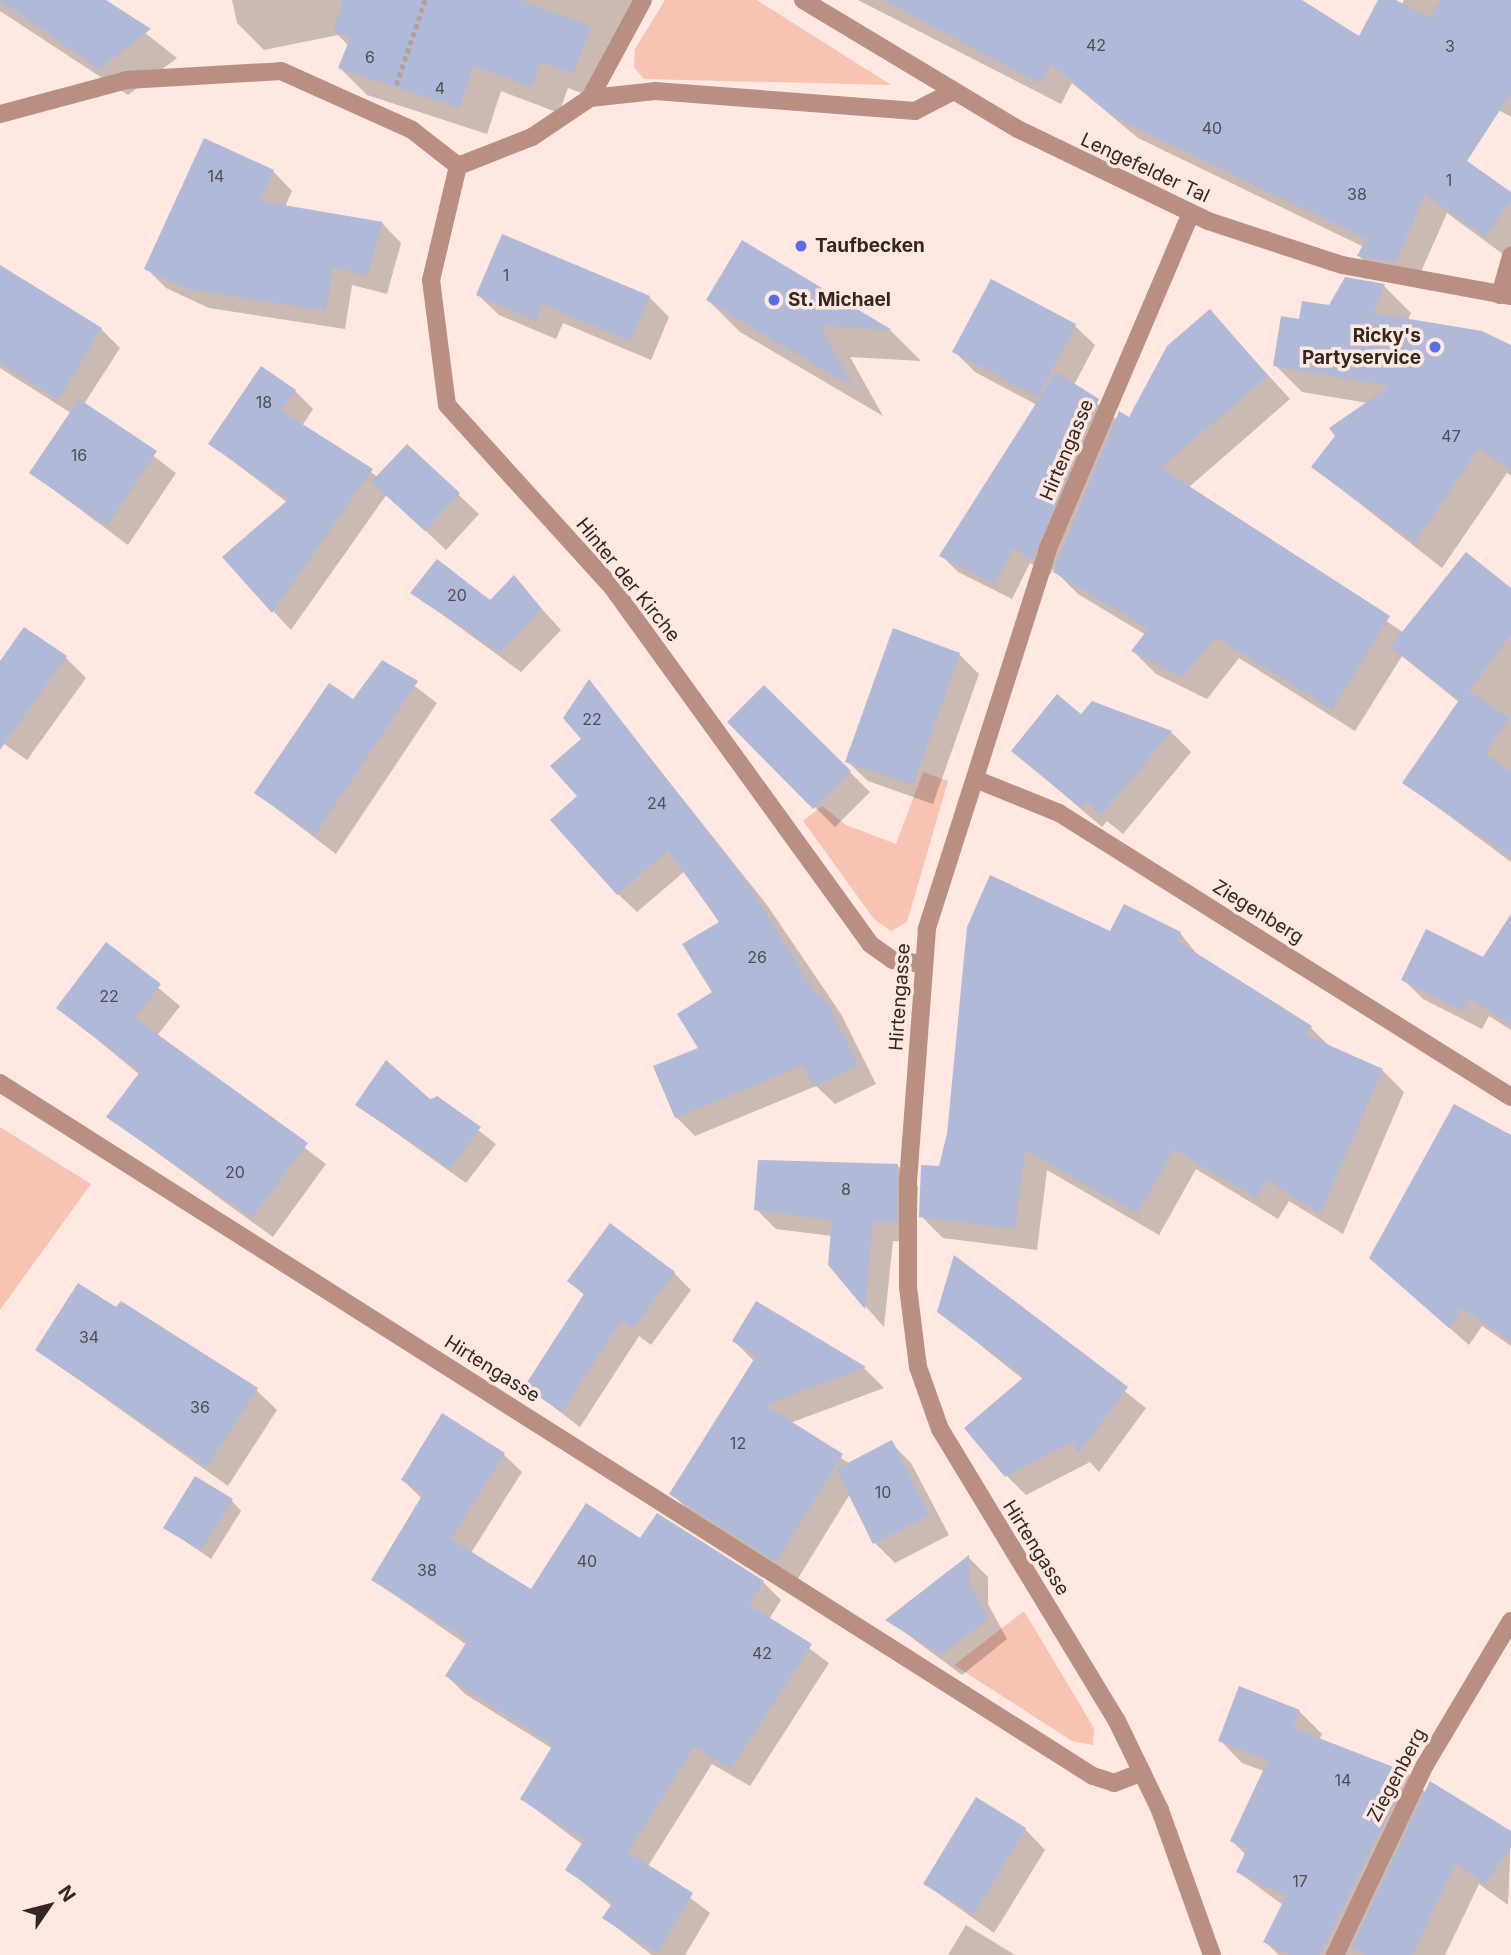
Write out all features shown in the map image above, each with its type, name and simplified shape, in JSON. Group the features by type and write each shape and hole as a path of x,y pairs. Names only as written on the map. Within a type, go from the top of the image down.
{"street":[{"path":"590,98 643,0"},
{"name":"Lengefelder Tal","path":"803,0 952,92 1191,213 1342,265 1506,296 1511,256"},
{"path":"0,114 127,80 281,71 385,117 457,166 531,136 590,98 655,91 915,111 952,92"},
{"name":"Hinter der Kirche","path":"457,166 431,280 447,405 612,587 870,944 893,960 922,964"},
{"name":"Hirtengasse","path":"1191,213 1048,548 929,922 922,964 908,1252 909,1310 926,1396 1142,1772 1212,1955"},
{"name":"Ziegenberg","path":"975,779 1059,813 1511,1097"},
{"name":"Hirtengasse","path":"0,1083 1093,1776 1111,1784 1142,1772"},
{"name":"Ziegenberg","path":"1335,1955 1425,1765 1511,1621"}],"path":[{"path":"385,117 425,0"}],"shaded area":[{"path":"665,0 757,0 891,85 644,79 634,67 635,49"},
{"path":"923,772 948,781 907,922 891,931 874,919 803,821 822,806 846,825 896,844"},
{"path":"0,1127 91,1184 0,1310"},
{"path":"1024,1611 1094,1728 1093,1745 1072,1741 954,1665"}],"building":[{"path":"0,0 106,0 151,29 99,69"},
{"path":"343,0 521,0 591,27 573,74 541,62 531,87 473,65 460,108 338,68 350,38 333,32"},
{"path":"884,0 1302,0 1359,36 1378,0 1396,0 1429,18 1441,0 1511,0 1511,93 1467,161 1511,192 1511,201 1485,237 1425,194 1395,263 1357,256 1366,239 1114,117 1051,64 1040,84"},
{"path":"204,138 274,170 260,201 383,222 367,276 333,267 326,311 188,289 144,269"},
{"path":"502,234 650,296 630,341 542,304 536,321 476,295"},
{"name":"St. Michael","path":"742,240 892,330 820,326 854,388 706,300"},
{"path":"0,265 102,328 58,400 0,363"},
{"path":"1345,277 1385,284 1373,313 1482,331 1511,345 1511,471 1479,448 1415,543 1311,467 1335,436 1329,428 1390,386 1273,366 1281,316 1299,319 1302,301 1329,305"},
{"path":"991,279 1076,324 1038,397 952,352"},
{"path":"1210,309 1268,376 1161,468 1390,616 1332,710 1216,637 1183,677 1131,651 1148,629 1053,572 1119,411 1129,417 1167,346"},
{"path":"261,366 296,390 282,411 373,469 272,613 222,557 289,499 208,444"},
{"path":"1056,372 1099,399 1033,560 1013,548 995,584 939,556"},
{"path":"79,399 157,451 107,526 29,473"},
{"path":"407,444 460,493 425,531 371,482"},
{"path":"1466,552 1511,588 1511,635 1469,691 1509,718 1485,754 1511,772 1511,857 1402,783 1459,700 1390,647"},
{"path":"437,559 490,600 514,575 542,609 500,653 410,593"},
{"path":"24,627 67,656 0,750 0,661"},
{"path":"893,628 960,653 913,785 845,762"},
{"path":"382,660 418,681 315,835 254,793 329,683 353,699"},
{"path":"589,679 748,884 817,996 822,993 858,1065 814,1087 803,1065 675,1118 653,1066 698,1048 677,1014 712,992 682,944 719,922 668,850 617,895 550,820 577,796 550,766 581,739 563,718"},
{"path":"764,685 851,771 813,809 727,722"},
{"path":"1057,694 1081,714 1092,701 1172,731 1102,815 1086,802 1081,808 1011,751"},
{"path":"990,875 1110,931 1124,904 1181,932 1177,941 1312,1026 1306,1035 1383,1069 1320,1214 1267,1180 1256,1198 1174,1149 1137,1214 1025,1150 1015,1229 919,1217 921,1165 939,1166 947,1134 967,927"},
{"path":"1511,914 1511,1025 1469,998 1463,1011 1401,980 1426,929 1483,957"},
{"path":"106,942 161,984 135,1018 308,1143 252,1218 106,1117 140,1072 56,1008"},
{"path":"386,1060 431,1100 437,1096 481,1127 450,1169 355,1105"},
{"path":"1454,1104 1511,1135 1511,1342 1462,1308 1449,1328 1369,1258"},
{"path":"758,1160 898,1164 897,1223 873,1222 865,1309 828,1265 832,1220 754,1210"},
{"path":"610,1223 675,1272 633,1329 621,1320 562,1412 524,1387 584,1294 567,1281"},
{"path":"954,1255 1128,1387 1079,1453 1072,1442 1005,1477 964,1428 1024,1377 937,1312"},
{"path":"78,1283 116,1307 121,1301 258,1388 207,1467 35,1350"},
{"path":"756,1301 866,1367 765,1405 843,1454 776,1562 669,1494 756,1356 732,1341"},
{"path":"442,1413 505,1453 451,1539 531,1589 586,1503 640,1538 657,1513 764,1581 749,1605 812,1644 731,1769 694,1747 628,1852 693,1893 657,1953 602,1918 613,1902 565,1870 584,1840 520,1799 553,1745 445,1676 468,1640 371,1580 423,1494 401,1480"},
{"path":"892,1440 930,1515 873,1544 836,1469"},
{"path":"195,1476 233,1499 201,1551 163,1528"},
{"path":"969,1555 969,1582 988,1619 941,1655 885,1620"},
{"path":"1239,1686 1300,1710 1293,1728 1409,1773 1320,1955 1289,1955 1263,1942 1286,1896 1236,1872 1247,1849 1230,1841 1268,1760 1218,1741"},
{"path":"1430,1781 1511,1831 1511,1847 1485,1884 1456,1863 1412,1955 1366,1955 1351,1948"},
{"path":"976,1797 1026,1828 974,1914 923,1884"}],"place":[{"name":"Taufbecken","path":"801,246"},
{"name":"St. Michael","path":"774,300"},
{"name":"Ricky's Partyservice","path":"1435,347"}]}
